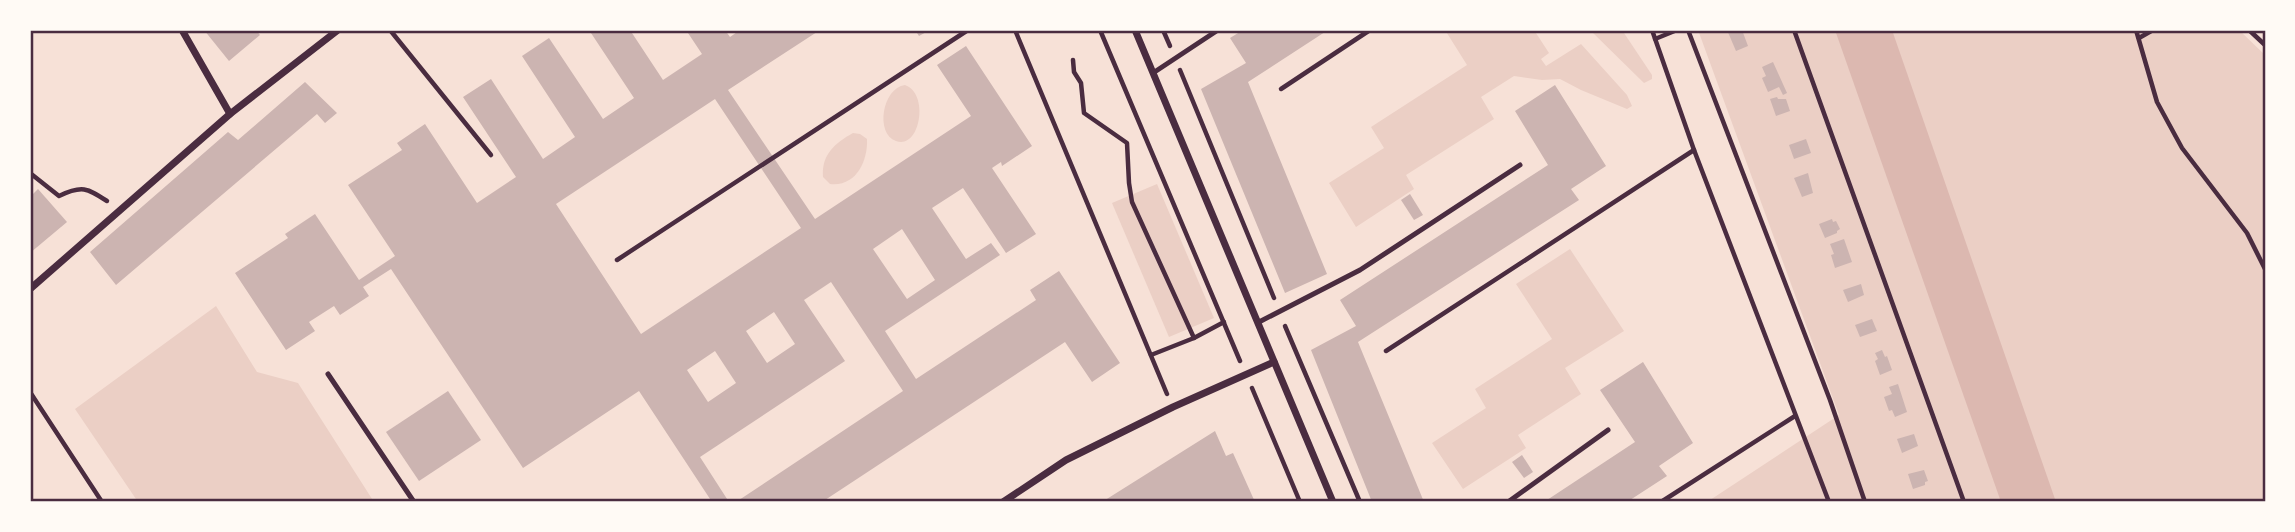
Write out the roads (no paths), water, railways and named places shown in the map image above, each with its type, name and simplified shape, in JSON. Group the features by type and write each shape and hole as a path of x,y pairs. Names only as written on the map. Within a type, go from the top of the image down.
{"street":[{"path":"182,30 230,114"},
{"path":"30,289 230,114 338,30"},
{"path":"1135,30 1333,502"},
{"path":"1003,502 1066,460 1173,407 1274,362"}],"lane":[{"path":"1153,72 1218,30"},
{"path":"1259,322 1360,270 1520,164"},
{"path":"328,374 414,502"},
{"path":"1508,502 1608,430"}]}
